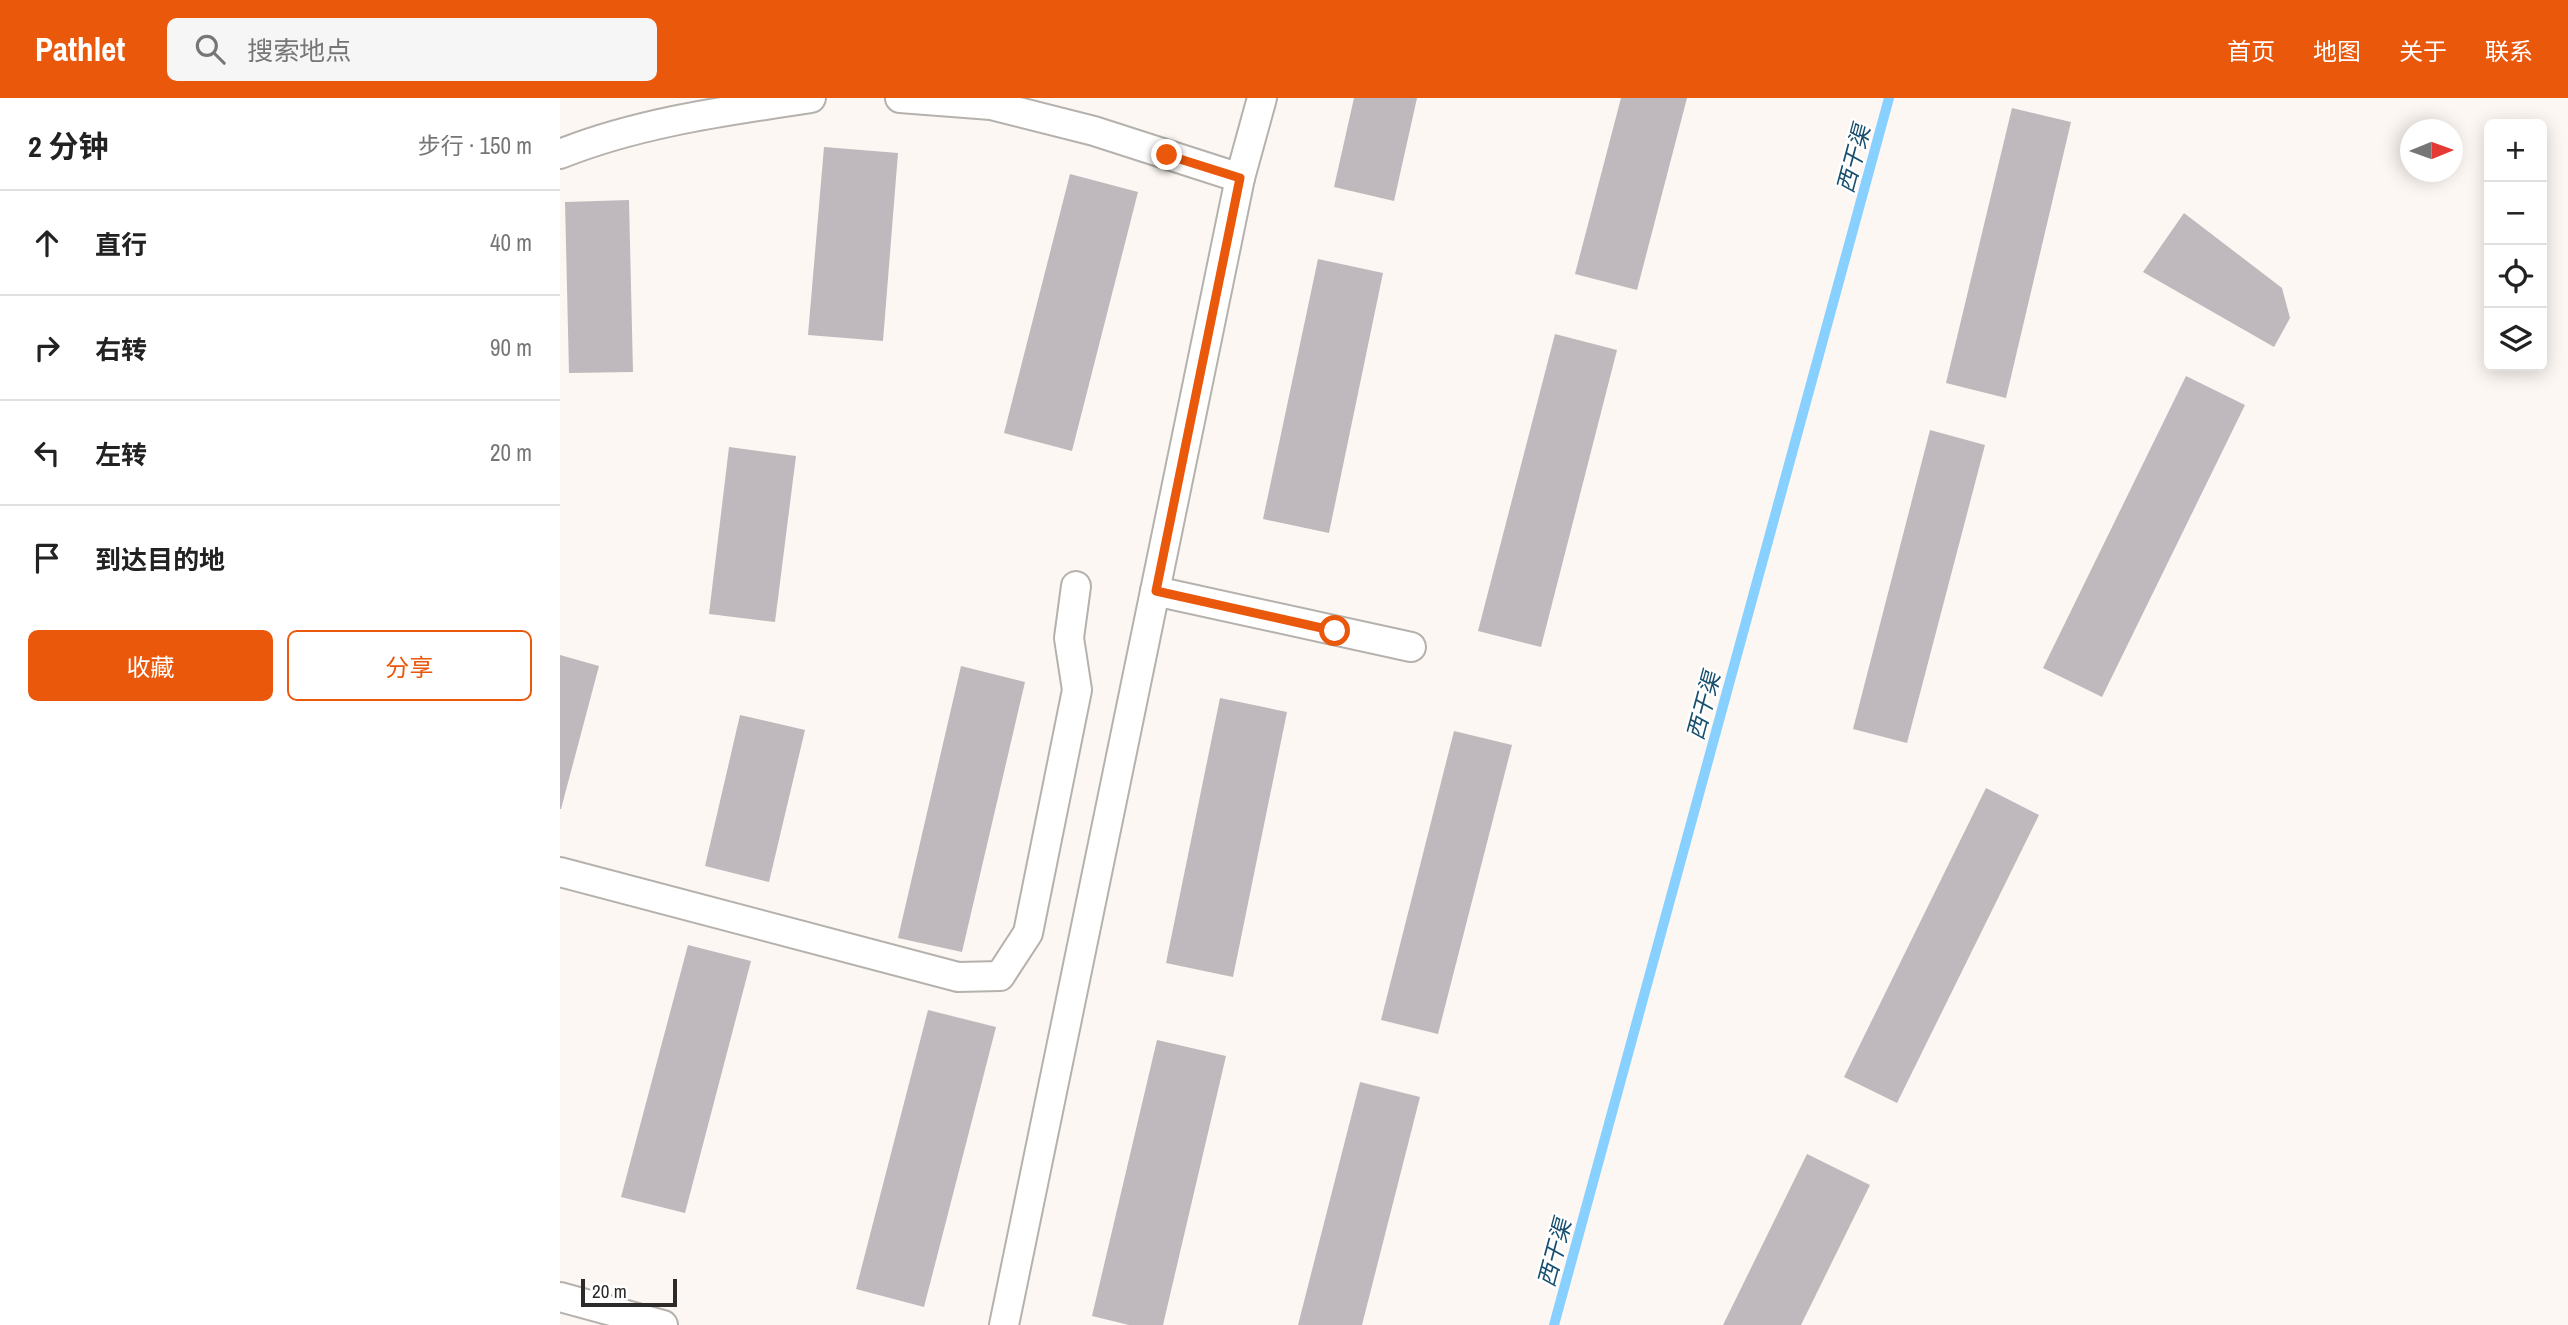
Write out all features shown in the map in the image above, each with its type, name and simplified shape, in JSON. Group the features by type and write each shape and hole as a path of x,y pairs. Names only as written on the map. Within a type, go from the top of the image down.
{"street":[{"path":"560,154 602,137 710,113 811,98"},
{"path":"900,98 991,105 1094,131 1240,178"},
{"path":"1004,1325 1240,178 1262,98"},
{"path":"560,872 958,977 1000,976 1028,933 1077,690 1069,638 1076,586"},
{"path":"1156,591 1411,647"},
{"path":"560,1297 663,1325"}],"building":[{"path":"1354,98 1417,98 1394,201 1334,187"},
{"path":"1621,98 1687,98 1637,290 1575,274"},
{"path":"2012,108 2071,122 2006,398 1946,383"},
{"path":"824,147 898,153 883,341 808,335"},
{"path":"1070,174 1138,192 1072,451 1004,433"},
{"path":"629,200 633,372 569,373 565,202"},
{"path":"2184,213 2282,288 2290,318 2274,347 2143,272"},
{"path":"1318,259 1383,273 1329,533 1263,519"},
{"path":"1555,334 1617,350 1541,647 1478,631"},
{"path":"2186,376 2245,405 2102,697 2043,668"},
{"path":"1930,430 1985,445 1907,743 1853,729"},
{"path":"729,447 796,456 775,622 709,614"},
{"path":"560,655 599,666 561,809 560,809"},
{"path":"961,666 1025,682 962,952 898,938"},
{"path":"1220,698 1287,712 1233,977 1166,963"},
{"path":"740,715 805,730 769,882 705,866"},
{"path":"1454,731 1512,745 1438,1034 1381,1020"},
{"path":"1986,788 2039,815 1897,1103 1844,1077"},
{"path":"688,945 751,961 685,1213 621,1197"},
{"path":"928,1010 996,1027 924,1307 856,1289"},
{"path":"1157,1040 1226,1056 1163,1325 1129,1325 1092,1316"},
{"path":"1360,1082 1420,1097 1362,1325 1298,1325"},
{"path":"1807,1154 1870,1185 1801,1325 1723,1325"}],"waterway":[{"name":"西干渠","path":"1554,1325 1889,98"}],"route":[{"path":"1167,155 1240,178 1156,591 1335,631"}]}
